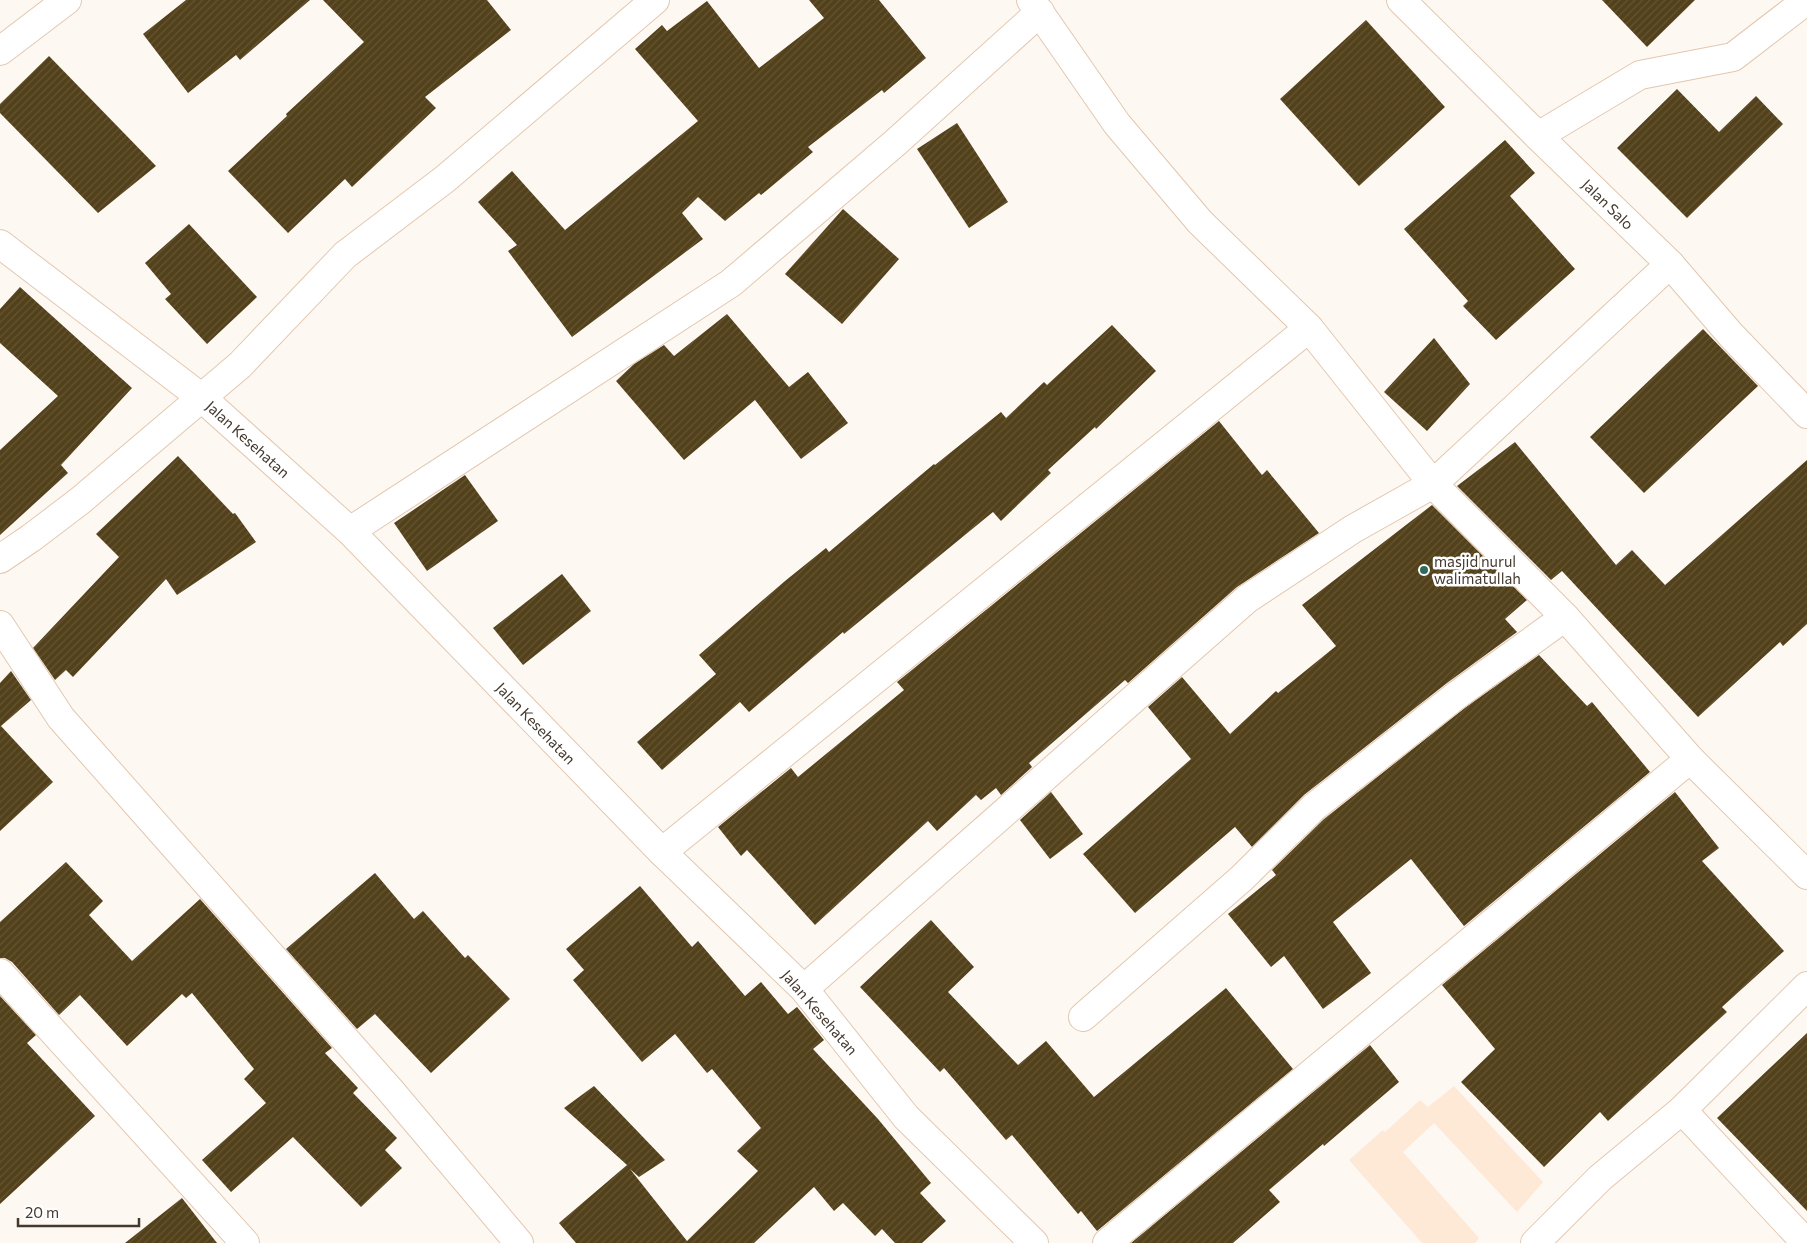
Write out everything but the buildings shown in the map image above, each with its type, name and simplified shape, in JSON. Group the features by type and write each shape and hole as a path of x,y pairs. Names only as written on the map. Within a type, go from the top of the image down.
{"street":[{"path":"0,51 67,0"},
{"path":"0,559 81,500 202,398 240,365 345,255 445,179 655,0"},
{"name":"Jalan Salo","path":"1401,0 1670,264 1732,335 1807,414"},
{"path":"1538,136 1640,75 1734,57 1807,0"},
{"path":"350,531 731,283 896,143 1036,6 1117,124 1193,214 1309,328 1433,484 1565,617 1690,758 1807,876"},
{"name":"Jalan Kesehatan","path":"0,244 202,398 350,531 662,852 804,989 906,1117 1034,1243"},
{"path":"804,989 1247,599 1353,529 1433,484 1670,264"},
{"path":"662,852 1309,328"},
{"path":"1083,1017 1242,878 1314,807 1457,695 1565,617"},
{"path":"0,625 61,718 390,1090 519,1243"},
{"path":"1107,1243 1690,758"},
{"path":"0,973 245,1243"},
{"path":"1535,1243 1600,1178 1682,1110 1807,986"},
{"path":"1682,1110 1806,1243"}],"shaded area":[{"path":"1454,1086 1543,1182 1517,1212 1434,1123 1403,1152 1479,1238 1475,1243 1422,1243 1349,1160 1383,1130 1385,1132 1420,1100 1428,1107"}],"place":[{"name":"masjid nurul walimatullah","path":"1424,570"}]}
